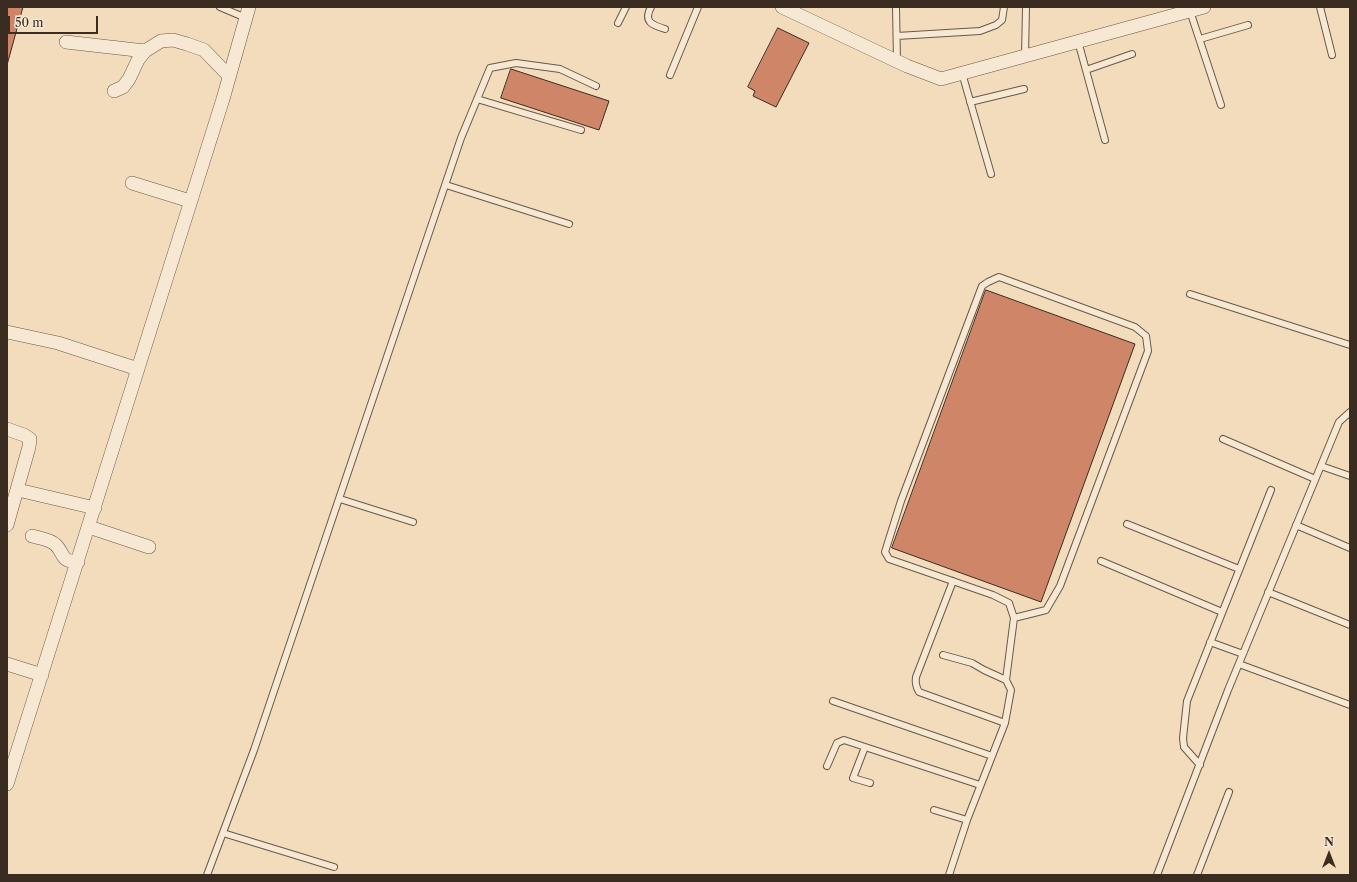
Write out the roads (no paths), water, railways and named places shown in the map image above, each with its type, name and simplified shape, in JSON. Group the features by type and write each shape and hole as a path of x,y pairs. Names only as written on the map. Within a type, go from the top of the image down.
{"street":[{"path":"782,7 897,62 941,79 1204,7"},
{"path":"7,784 95,508 229,76 247,13"},
{"path":"114,91 123,87 129,79 138,60 145,51 162,41 173,40 204,50 229,76"},
{"path":"66,42 145,51"},
{"path":"132,183 190,201"},
{"path":"7,332 58,343 138,369"},
{"path":"7,429 24,435 30,439 30,447 18,490 10,504 7,525"},
{"path":"18,490 95,508"},
{"path":"89,527 149,546"},
{"path":"32,536 50,541 56,545 62,556 70,561 78,562"},
{"path":"7,664 42,675"}],"lane":[{"path":"220,7 247,13"},
{"path":"618,24 626,7"},
{"path":"651,7 648,13 648,20 651,24 665,30"},
{"path":"670,75 698,7"},
{"path":"896,7 897,62"},
{"path":"897,36 980,31 996,25 1002,20 1004,7"},
{"path":"1025,56 1026,7"},
{"path":"1320,7 1332,55"},
{"path":"1190,11 1221,105"},
{"path":"1200,39 1248,25"},
{"path":"1078,41 1105,140"},
{"path":"1086,70 1132,54"},
{"path":"207,875 254,750 461,138 490,68 516,63 560,69 596,86"},
{"path":"962,73 991,174"},
{"path":"970,102 1024,88"},
{"path":"477,99 581,130"},
{"path":"446,184 569,224"},
{"path":"949,875 967,820 1005,723 1011,690 1006,680 1014,618 1010,603 993,595 889,559 885,552 901,501 982,286 999,277 1135,327 1146,336 1148,351 1060,586 1046,610 1014,618"},
{"path":"1190,294 1350,345"},
{"path":"1157,875 1239,664 1320,466 1339,422 1350,412"},
{"path":"1223,439 1315,479"},
{"path":"1320,466 1350,476"},
{"path":"1200,765 1184,747 1187,701 1271,490"},
{"path":"340,499 413,522"},
{"path":"1127,524 1239,569"},
{"path":"1296,525 1350,548"},
{"path":"1101,561 1222,612"},
{"path":"953,581 916,677 916,688 919,692 1005,723"},
{"path":"1268,592 1350,625"},
{"path":"1210,642 1243,654"},
{"path":"944,655 972,664 1006,680"},
{"path":"1239,664 1350,705"},
{"path":"833,701 992,756"},
{"path":"827,766 837,743 844,740 980,785"},
{"path":"865,747 853,778 870,783"},
{"path":"1197,875 1229,792"},
{"path":"934,810 967,820"},
{"path":"223,833 334,867"}]}
